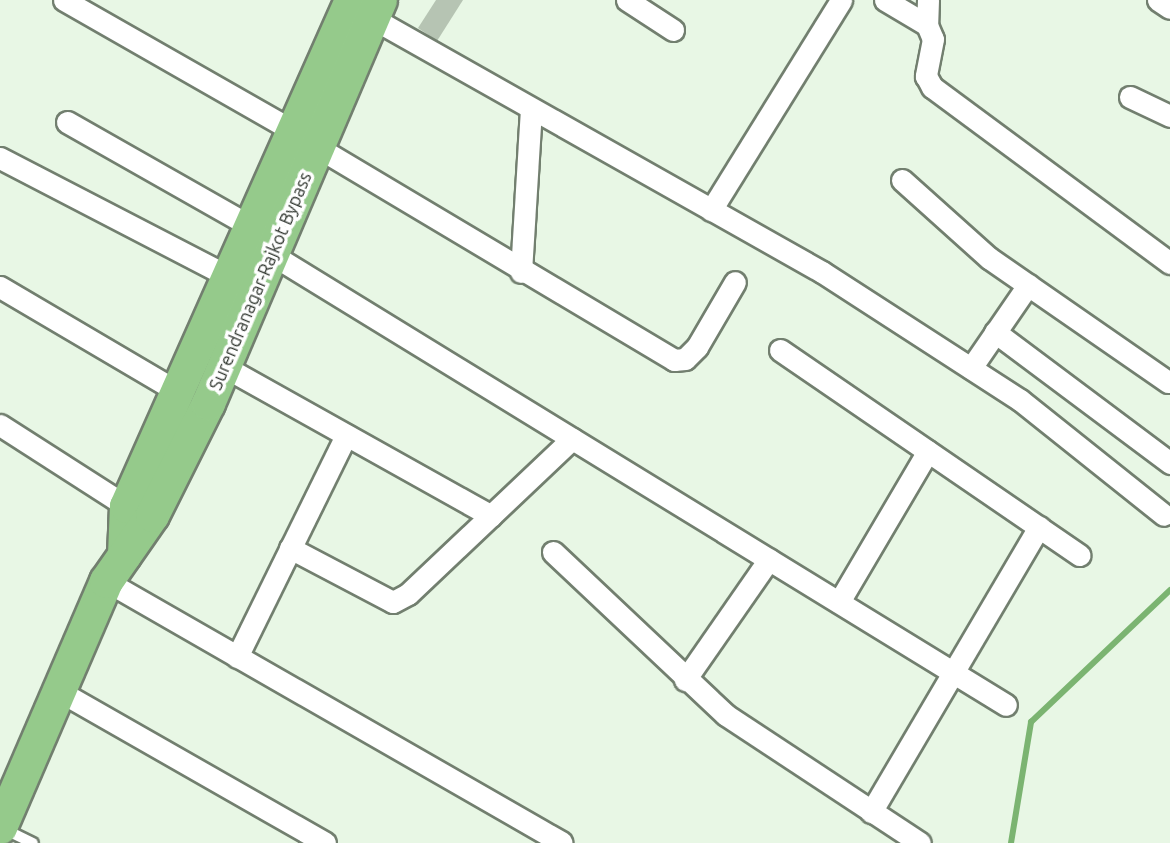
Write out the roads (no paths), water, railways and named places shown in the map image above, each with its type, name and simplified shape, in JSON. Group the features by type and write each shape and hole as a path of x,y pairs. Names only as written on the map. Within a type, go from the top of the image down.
{"main road":[{"name":"Surendranagar-Rajkot Bypass","path":"115,568 126,506 180,393 252,227 306,139 368,6"},
{"name":"Surendranagar-Rajkot Bypass","path":"0,827 115,568 152,515 223,366 271,254 306,139"}],"street":[{"path":"64,0 306,139 521,272 674,360 685,359 697,347 735,282"},
{"path":"627,0 673,30"},
{"path":"712,210 841,0"},
{"path":"885,0 928,25"},
{"path":"928,0 928,25 933,39 926,76 932,87 1170,263"},
{"path":"1158,0 1170,8"},
{"path":"368,6 531,110 822,272 1020,400 1164,515"},
{"path":"1130,97 1170,116"},
{"path":"521,272 531,110"},
{"path":"67,122 252,227"},
{"path":"0,158 230,277"},
{"path":"902,180 1028,285 1168,382"},
{"path":"271,254 1006,705"},
{"path":"971,368 1028,285"},
{"path":"0,287 180,393"},
{"path":"995,332 1170,463"},
{"path":"780,350 1079,555"},
{"path":"223,366 491,516"},
{"path":"0,425 126,506"},
{"path":"237,657 346,435"},
{"path":"290,548 393,602 408,594 572,439"},
{"path":"839,602 928,451"},
{"path":"871,812 1039,527"},
{"path":"553,552 685,680 726,715 919,843"},
{"path":"685,680 769,559"},
{"path":"115,568 237,657 561,842"},
{"path":"59,691 325,843"}],"lane":[{"path":"0,827 33,843"}],"waterway":[{"path":"1011,843 1031,722 1170,590"}]}
